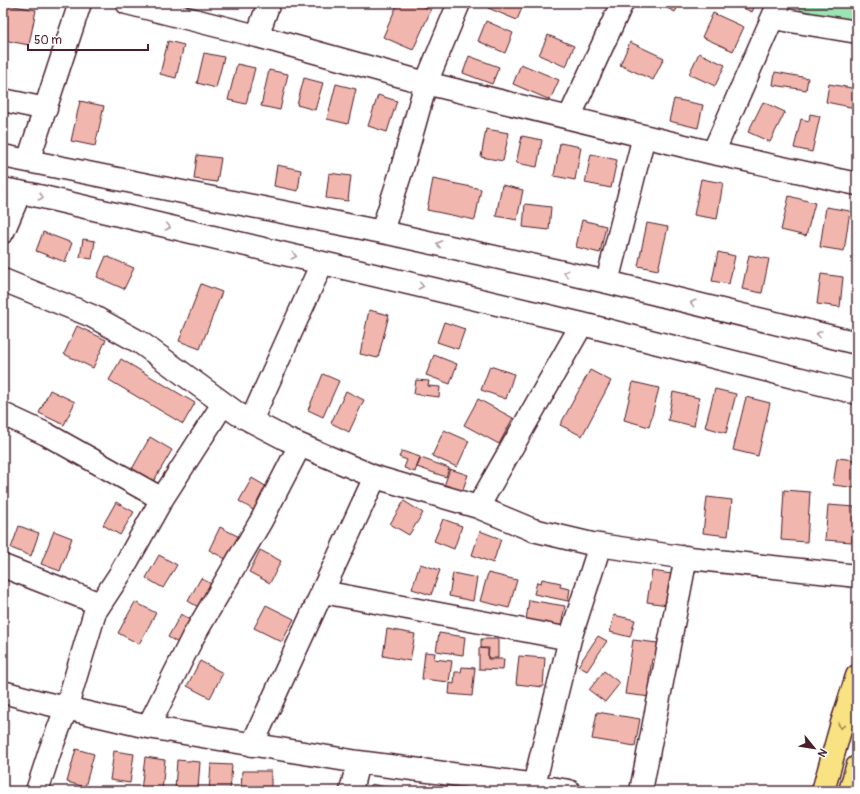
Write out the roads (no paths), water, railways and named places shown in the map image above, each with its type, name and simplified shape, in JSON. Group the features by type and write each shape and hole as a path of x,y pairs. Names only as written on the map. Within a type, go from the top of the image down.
{"main road":[{"path":"823,791 857,676"},
{"path":"850,791 857,767"}],"street":[{"path":"28,161 80,3"},
{"path":"127,3 258,36 426,83 713,153 857,184"},
{"path":"258,36 269,3"},
{"path":"382,232 402,172 426,83 458,3"},
{"path":"569,118 622,3"},
{"path":"713,153 776,10 857,32"},
{"path":"3,100 46,109"},
{"path":"607,282 644,136"},
{"path":"3,156 382,232 607,282 857,343"},
{"path":"3,232 11,191 582,324 857,393"},
{"path":"251,421 322,263"},
{"path":"3,280 92,316 141,344 238,414 300,445 376,477 478,507 533,530 600,545 686,557 857,576"},
{"path":"478,507 582,324"},
{"path":"37,791 66,708 95,612 120,574 162,499 223,404"},
{"path":"3,414 46,434 162,499"},
{"path":"148,727 193,637 261,521 300,445"},
{"path":"252,745 376,477"},
{"path":"534,785 570,639 600,545"},
{"path":"641,791 686,557"},
{"path":"3,566 100,604"},
{"path":"323,592 570,639"},
{"path":"3,692 148,727 358,762 569,791"},
{"path":"351,791 358,762"}]}
